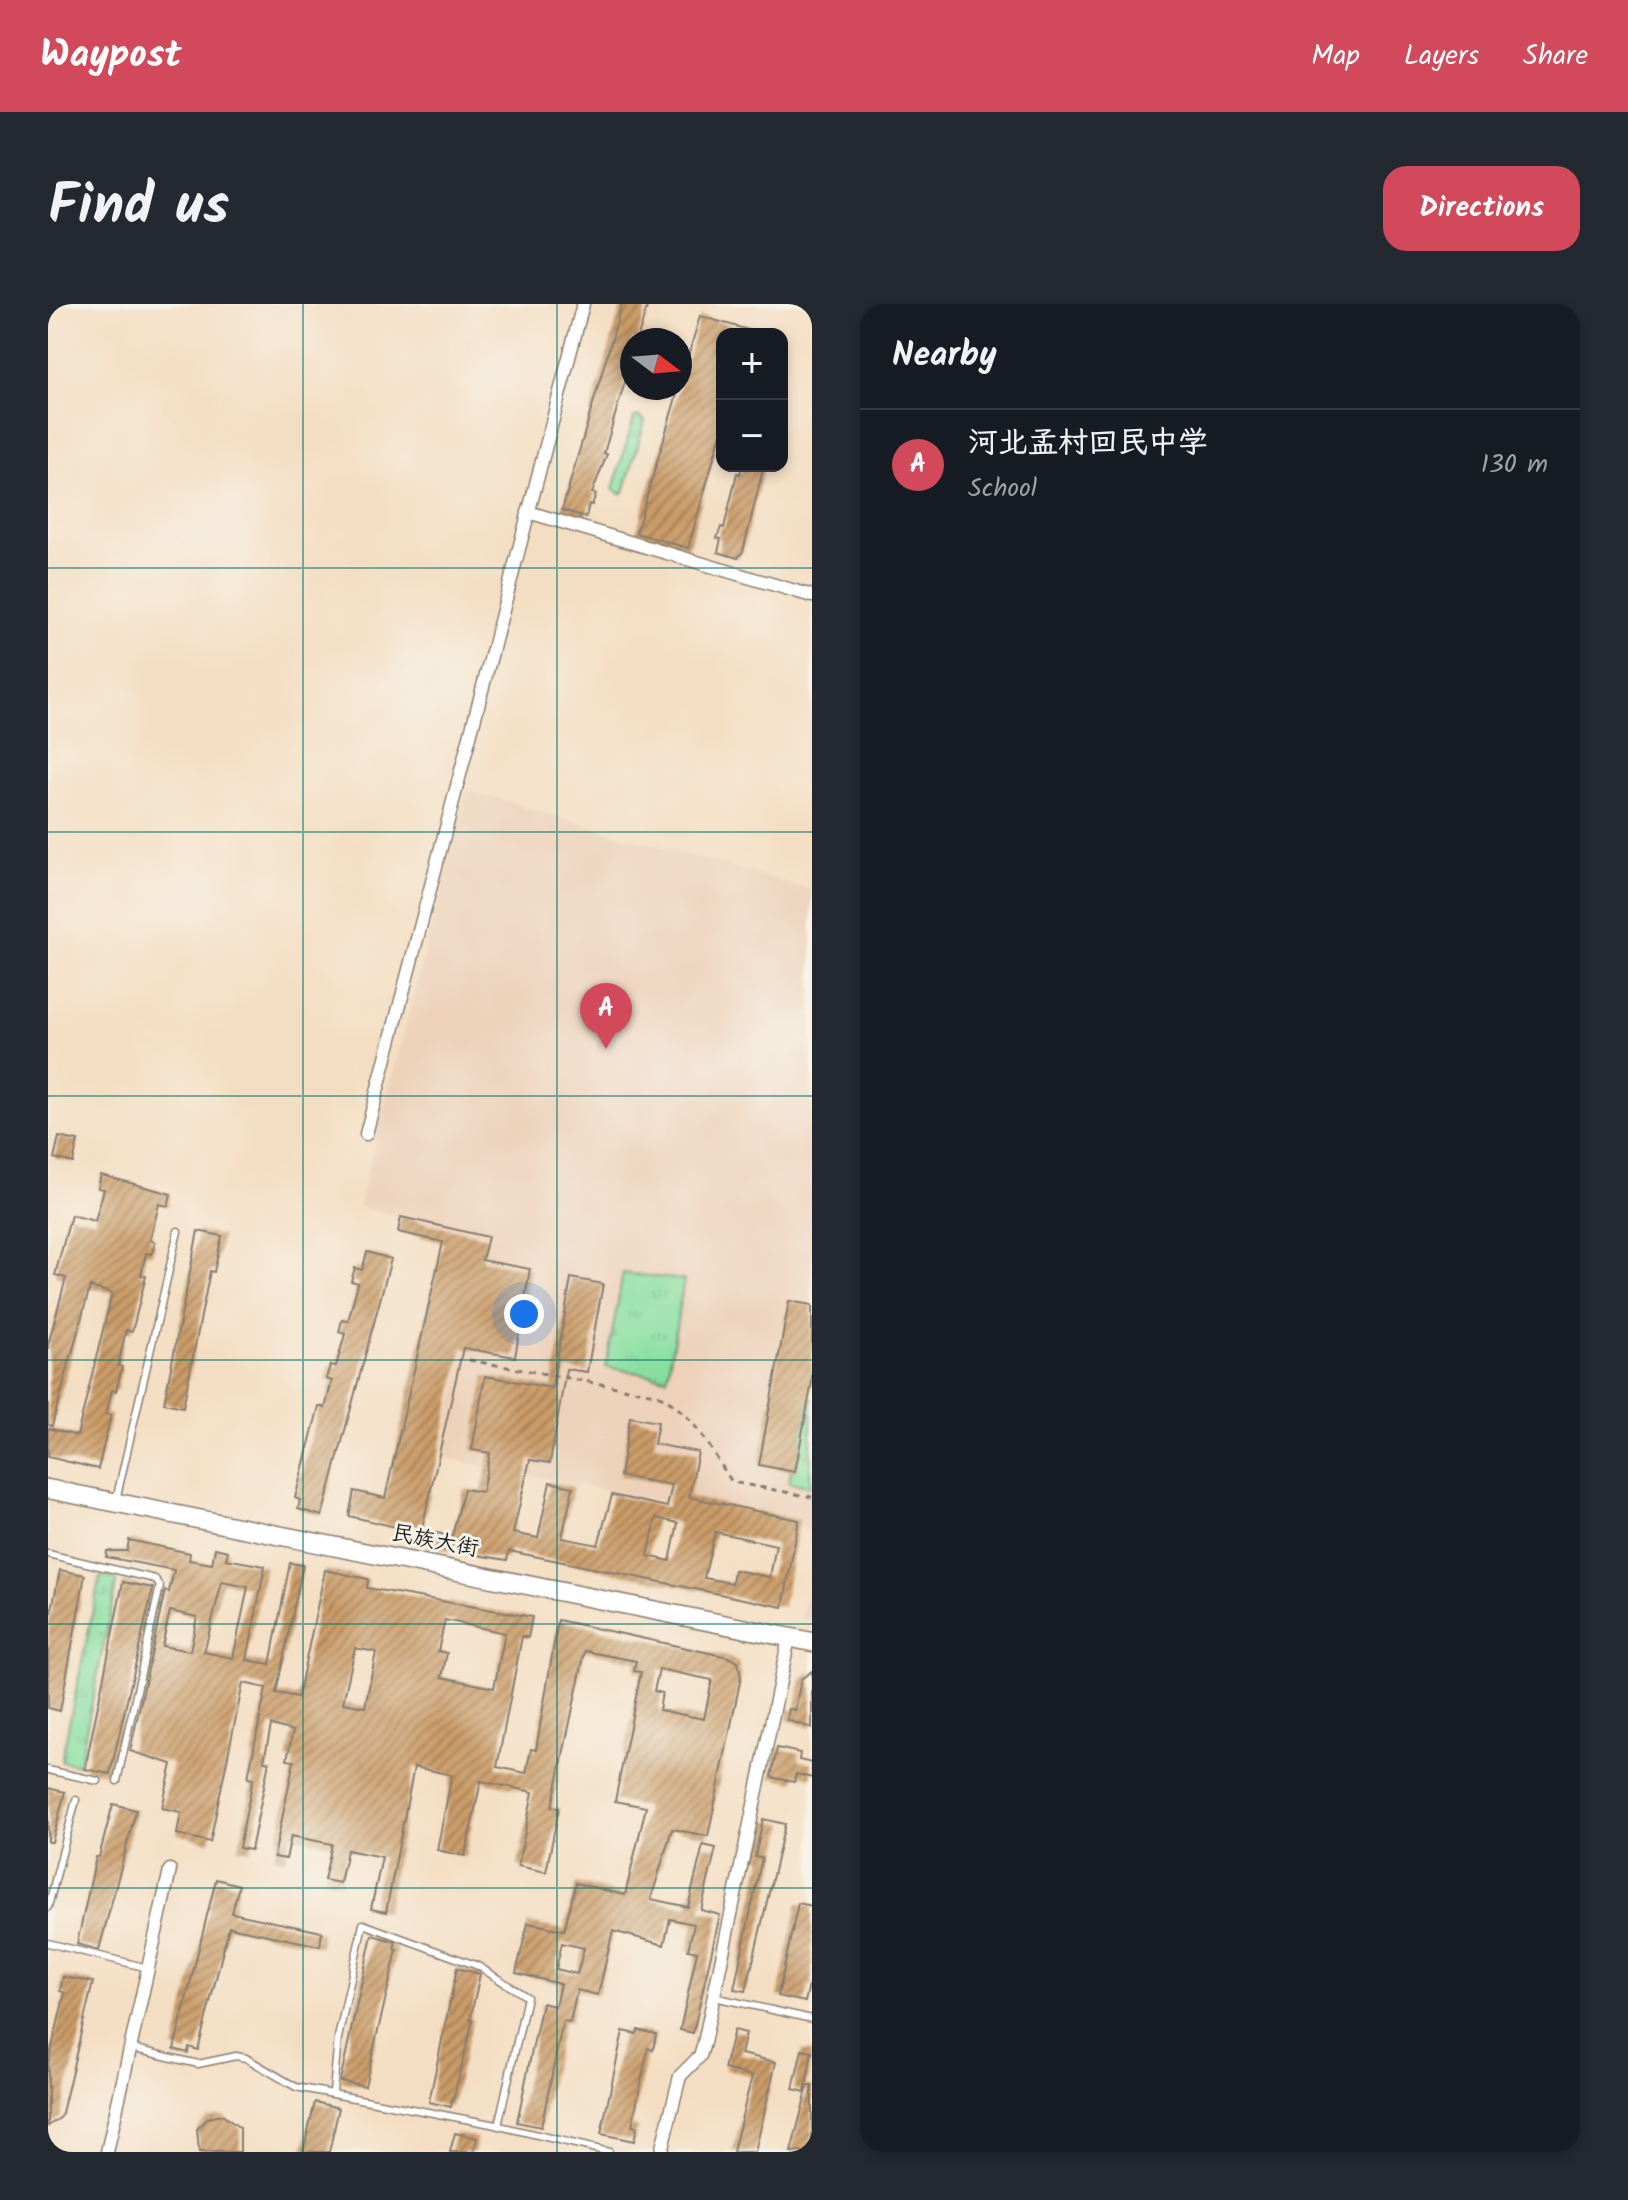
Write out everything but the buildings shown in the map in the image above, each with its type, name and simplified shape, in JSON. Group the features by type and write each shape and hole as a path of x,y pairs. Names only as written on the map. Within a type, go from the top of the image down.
{"main road":[{"name":"民族大街","path":"48,1489 812,1642"}],"street":[{"path":"366,1134 583,304"},
{"path":"528,512 812,596"},
{"path":"661,2152 680,2076 700,2056 789,1638"},
{"path":"107,2152 170,1870"}],"lane":[{"path":"115,1503 178,1231"},
{"path":"48,1554 155,1579 160,1586 117,1781"},
{"path":"48,1770 98,1781"},
{"path":"48,1907 76,1800"},
{"path":"333,2092 338,2038 363,1924 478,1966 527,1997 498,2126"},
{"path":"48,1945 148,1968"},
{"path":"714,1997 812,2019"},
{"path":"130,2048 198,2064 236,2056 246,2058 287,2084 498,2126 609,2152"}],"path":[{"path":"469,1360 670,1400 688,1418 732,1482 812,1497"}],"shaded area":[{"path":"467,790 812,891 812,1532 441,1457 490,1235 358,1207"},
{"path":"812,1570 812,1620 802,1618"}],"green space":[{"path":"638,416 645,421 621,494 613,489 634,418"},
{"path":"623,1273 684,1280 667,1378 606,1367"},
{"path":"809,1398 812,1398 810,1486 789,1483 791,1471 795,1471"},
{"path":"100,1577 117,1580 79,1765 61,1761"}],"place":[{"name":"河北孟村回民中学","path":"606,1049"}]}
